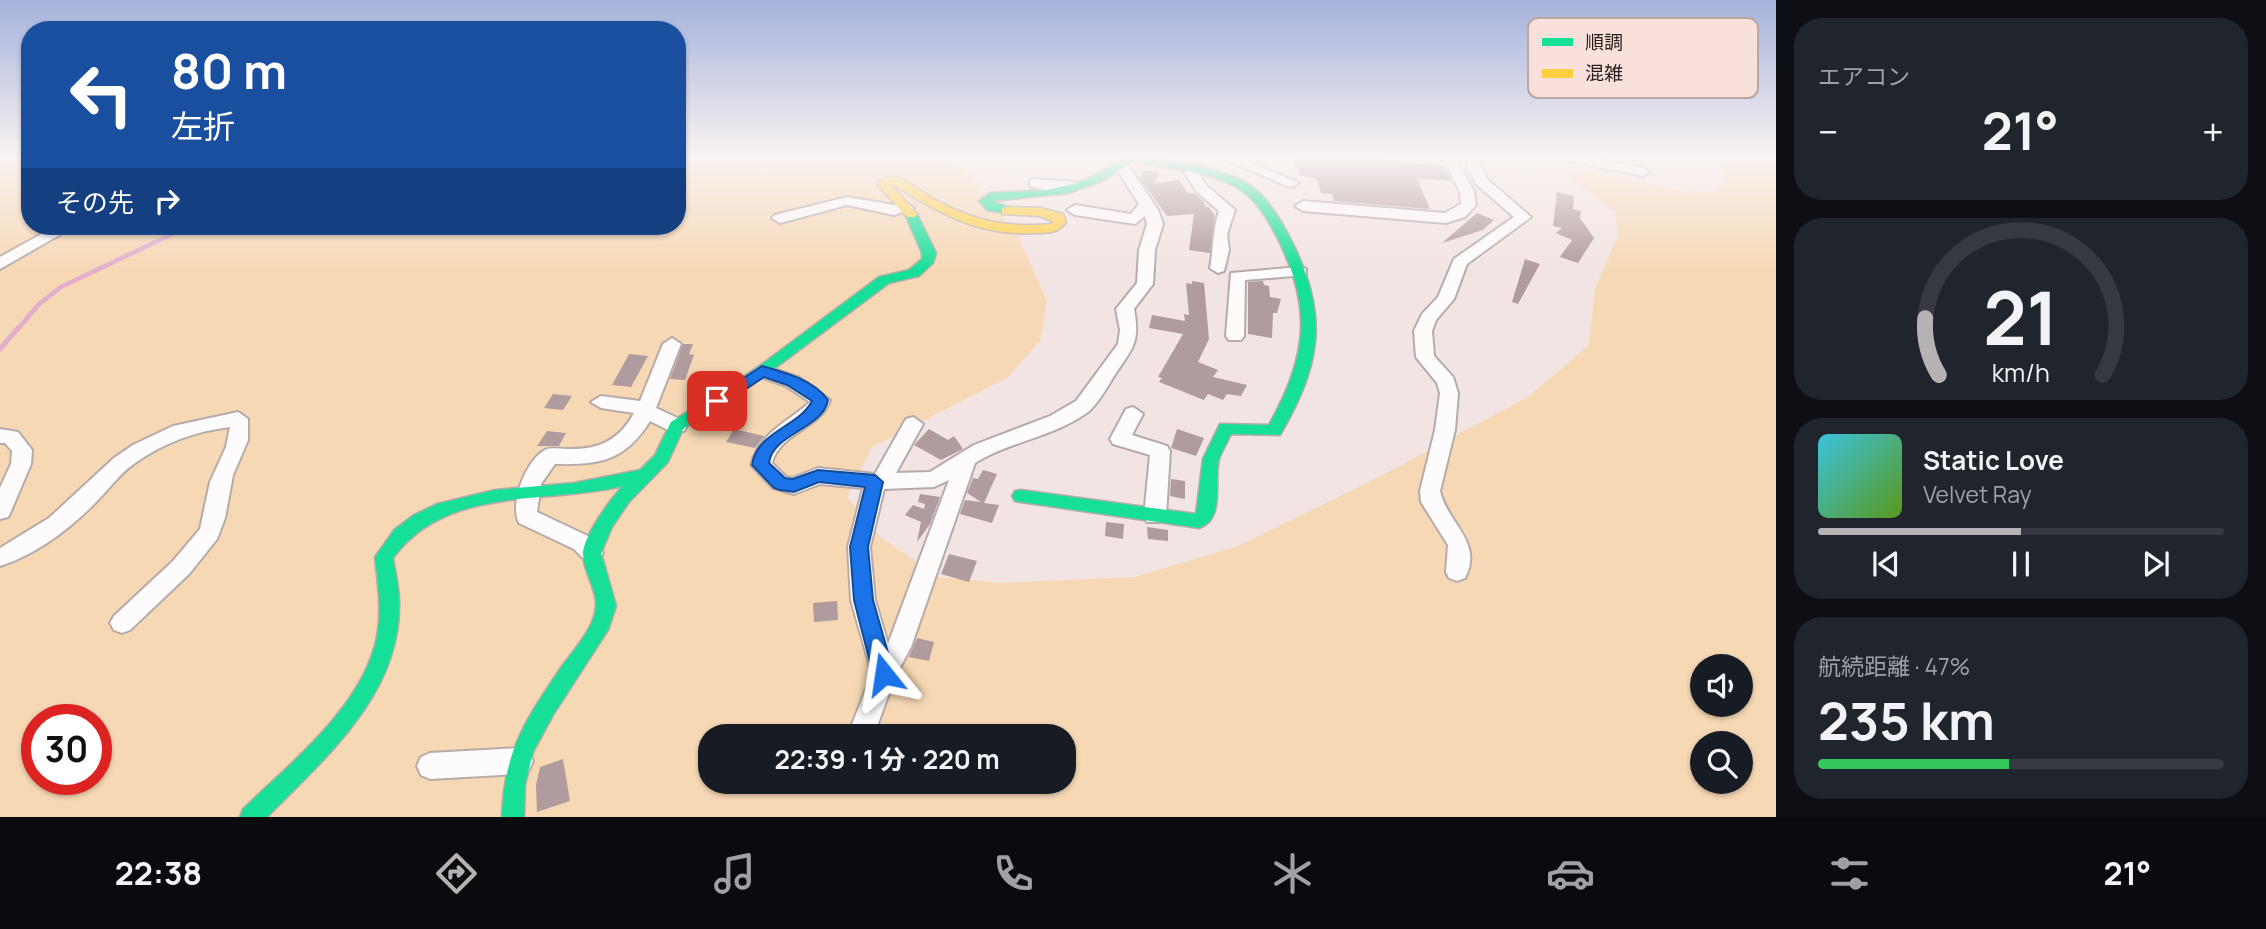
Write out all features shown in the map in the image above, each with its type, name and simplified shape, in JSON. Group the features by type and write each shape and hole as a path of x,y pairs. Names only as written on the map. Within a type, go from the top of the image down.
{"street":[{"path":"592,553 604,523 623,497 662,458 677,426 762,371 884,281 922,268 929,253 913,217 894,195"},
{"path":"918,195 949,214 971,223 1014,229 1055,228 1060,222 1059,217 1042,210 998,210 988,206 985,201 990,198 1045,195"},
{"path":"762,371 793,382 820,400 818,407 774,441 762,456 761,465 780,483 794,486 818,476 878,482 934,479 965,463 981,450 1058,421 1083,407 1127,344 1129,330 1125,309 1145,284 1147,250 1155,224 1142,195"},
{"path":"1209,195 1227,210 1219,234 1221,250 1217,268"},
{"path":"1021,496 1199,521 1206,515 1208,464 1217,440 1226,428 1238,426 1274,431 1298,386 1307,355 1307,289 1270,214 1253,195"},
{"path":"1303,206 1420,217 1454,216 1469,205 1465,195"},
{"path":"1457,572 1460,544 1430,497 1436,456 1445,430 1449,393 1446,381 1426,357 1423,331 1428,318 1446,299 1460,262 1468,253 1493,241 1523,218 1497,195"},
{"path":"780,218 847,201 894,210 906,208"},
{"path":"1075,210 1135,219 1146,204"},
{"path":"0,264 51,235"},
{"path":"1235,336 1237,276 1300,272"},
{"path":"513,817 514,785 520,761 546,708 598,630 607,606 592,553 582,543 527,517 524,505 528,491 535,474 550,456 592,456 612,451 626,441 646,410 672,344"},
{"path":"601,402 646,410 677,426"},
{"path":"1133,414 1120,439 1160,451 1155,516"},
{"path":"0,556 25,545 84,501 125,460 149,444 186,429 238,419 242,431 219,485 219,504 209,533 122,623"},
{"path":"884,674 863,600 859,547 878,482 914,424"},
{"path":"0,436 11,437 22,450 21,464 0,512"},
{"path":"865,724 884,674 912,615 965,463"},
{"path":"251,817 343,723 372,684 386,642 392,590 384,557 398,534 446,506 528,491 575,489 645,475"},
{"path":"430,766 520,761"}],"shaded area":[{"path":"0,195 21,195 21,235 686,235 686,195 986,195 1018,237 1047,301 1040,341 1008,377 872,447 847,497 880,537 939,577 1000,583 1135,577 1238,546 1377,478 1528,397 1589,345 1595,289 1618,236 1615,212 1593,195 1776,195 1776,817 0,817"}],"building":[{"path":"1152,195 1196,195 1215,216 1210,253 1189,250 1194,214 1167,216"},
{"path":"1332,195 1424,195 1430,209 1334,201"},
{"path":"1557,195 1574,196 1573,209 1581,211 1580,218 1594,238 1578,263 1560,257 1572,240 1556,233 1562,228 1553,226"},
{"path":"1477,213 1494,220 1483,230 1442,243"},
{"path":"1525,259 1540,264 1518,304 1512,302"},
{"path":"1192,281 1204,283 1209,339 1198,362 1218,370 1213,377 1247,385 1241,396 1227,394 1223,400 1208,394 1204,400 1159,382 1162,378 1158,377 1183,334 1149,328 1152,315 1185,321 1184,314 1189,315 1186,283 1192,284"},
{"path":"1263,281 1264,285 1269,286 1270,297 1281,299 1277,313 1273,313 1272,338 1248,334 1248,282"},
{"path":"683,344 693,344 689,354 694,355 685,380 670,379"},
{"path":"629,354 648,356 631,387 612,385"},
{"path":"553,394 572,396 563,410 544,408"},
{"path":"734,429 764,436 755,448 726,442"},
{"path":"929,429 948,440 954,436 963,449 941,460 914,445"},
{"path":"1177,429 1204,438 1196,456 1171,448"},
{"path":"547,431 566,433 559,446 537,446"},
{"path":"983,470 997,474 984,503 999,505 992,523 960,514 965,500 981,502 967,493 973,478 978,479"},
{"path":"1171,479 1185,481 1185,499 1170,496"},
{"path":"920,494 940,497 930,524 917,542 921,522 905,515 913,505 924,509 925,504 918,502"},
{"path":"1106,522 1124,524 1123,539 1105,536"},
{"path":"1147,527 1168,530 1168,541 1148,539"},
{"path":"949,554 977,561 969,582 941,574"},
{"path":"837,601 838,620 814,622 813,603"},
{"path":"917,638 934,642 929,661 909,657"},
{"path":"563,759 570,801 537,812 536,785 540,767"}],"waterway":[{"path":"17,330 39,304 61,287 170,235"},
{"path":"0,349 18,328"}],"traffic: fast":[{"path":"1006,211 991,207 985,201 990,197 1026,195"},
{"path":"1021,496 1199,521 1206,515 1211,459 1226,428 1274,431 1300,379 1307,355 1309,308 1294,258 1280,231 1255,195"},
{"path":"513,817 514,785 523,750 546,708 598,630 606,606 592,553 604,524 623,497 662,458 677,426 762,371 884,280 914,273 928,260 929,253 911,214"},
{"path":"251,817 334,733 357,704 375,672 387,638 390,600 384,557 400,535 443,508 468,501 583,488 643,475"}],"traffic: slow":[{"path":"893,195 911,214"},
{"path":"919,195 951,213 987,226 1029,230 1055,228 1060,222 1059,217 1041,212 1006,211"}],"route":[{"path":"717,401 762,371 793,382 820,400 818,407 774,441 762,456 761,465 780,483 794,486 818,476 875,482 865,511 859,547 863,600 884,674"}]}
